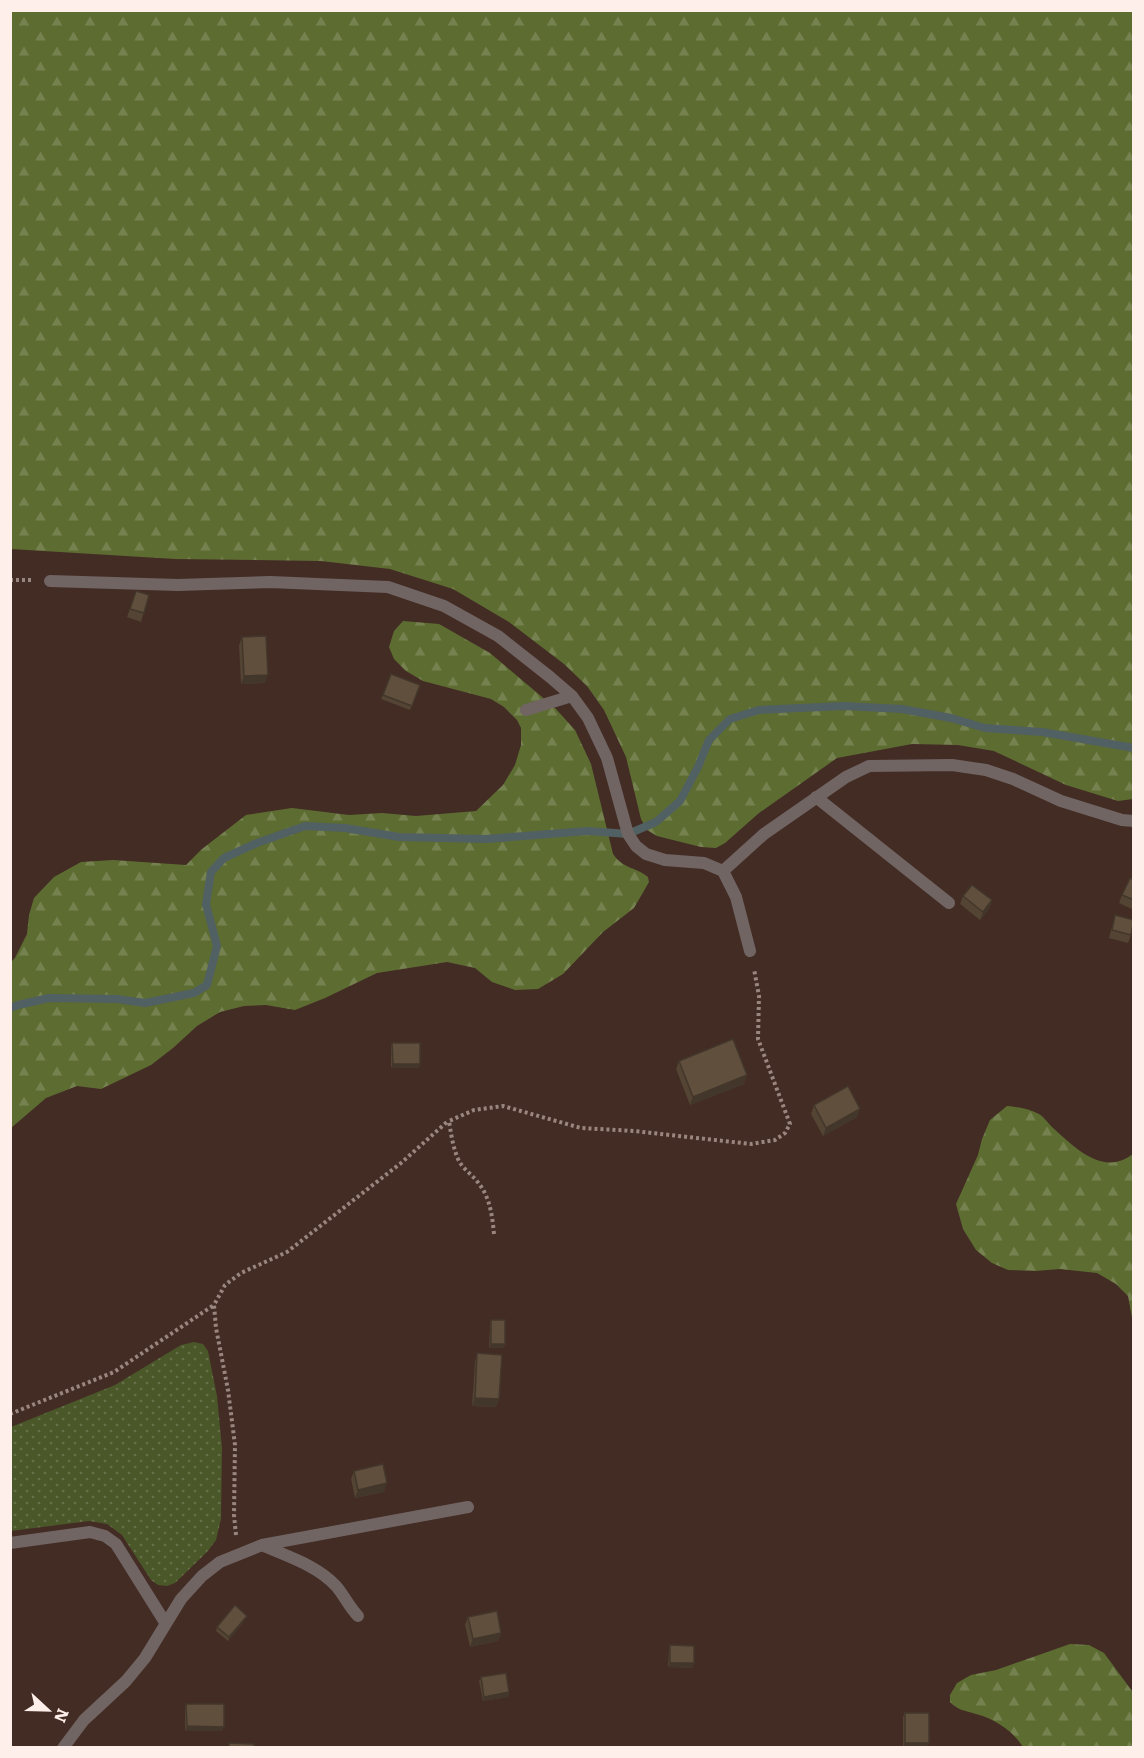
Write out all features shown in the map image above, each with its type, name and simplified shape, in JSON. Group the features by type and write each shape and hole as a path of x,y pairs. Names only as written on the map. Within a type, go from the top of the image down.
{"lane":[{"path":"50,580 178,585 270,582 388,587 444,606 498,636 572,696 588,718 608,758 628,834 636,846 646,854 665,860 704,863 723,871 736,897 750,951"},
{"path":"526,710 572,696"},
{"path":"723,871 764,834 846,777 869,766 952,765 986,770 1062,801 1122,820 1134,821"},
{"path":"816,797 949,903"},
{"path":"63,1748 84,1720 126,1681 145,1658 182,1599 202,1576 220,1562 262,1545 468,1507"},
{"path":"10,1544 90,1532 105,1536 116,1544 166,1624"},
{"path":"262,1545 324,1575 336,1586 358,1616"}],"path":[{"path":"10,1414 114,1372 214,1305 225,1285 241,1273 287,1252 401,1163 449,1121 474,1110 503,1106 581,1128 634,1131 751,1144 775,1140 785,1134 790,1124 758,1039 759,996 750,951"},
{"path":"449,1121 458,1160 488,1198 494,1234"},
{"path":"214,1305 235,1445 234,1515 238,1553"}],"green space":[{"path":"10,11 1133,11 1133,799 1118,801 1066,785 994,751 958,745 912,744 837,758 759,813 725,843 716,848 701,847 657,836 647,830 641,819 626,757 604,710 587,686 564,664 509,622 453,589 390,569 321,561 175,559 11,549"},
{"path":"403,621 439,624 490,653 555,708 575,730 591,764 613,854 621,863 648,877 649,882 634,908 603,932 563,974 538,989 515,990 492,982 475,968 447,962 377,973 295,1010 266,1005 244,1006 220,1012 197,1026 151,1065 101,1089 77,1086 46,1098 11,1128 11,962 27,934 34,898 54,877 81,862 113,860 186,865 202,849 246,815 292,808 349,815 382,813 416,816 476,811 503,785 515,765 521,745 521,728 517,720 504,707 491,699 423,681 406,671 394,659 389,647 394,631"},
{"path":"1007,1106 1039,1114 1080,1151 1100,1161 1122,1160 1133,1154 1133,1323 1128,1296 1116,1284 1097,1273 1060,1269 1008,1270 992,1263 976,1250 963,1229 956,1204 978,1155 990,1120"},
{"path":"194,1342 203,1344 208,1351 217,1396 222,1448 221,1519 216,1540 207,1552 175,1583 167,1586 158,1585 151,1580 122,1535 107,1524 89,1521 11,1531 11,1427 115,1385 181,1345"},
{"path":"1070,1644 1089,1645 1104,1653 1132,1691 1133,1747 1023,1747 1009,1731 997,1722 959,1709 950,1702 950,1695 957,1683 971,1675 996,1670"}],"building":[{"path":"136,591 149,595 144,613 130,609"},
{"path":"266,636 268,675 244,676 242,637"},
{"path":"391,674 420,685 412,706 383,695"},
{"path":"1130,878 1134,880 1134,900 1122,895"},
{"path":"972,885 992,900 983,912 963,896"},
{"path":"1115,915 1134,920 1131,935 1112,930"},
{"path":"733,1039 747,1075 693,1097 679,1061"},
{"path":"392,1043 420,1043 420,1064 393,1064"},
{"path":"848,1086 860,1109 826,1128 814,1105"},
{"path":"491,1320 505,1320 505,1344 491,1344"},
{"path":"477,1353 502,1355 499,1399 475,1398"},
{"path":"383,1464 387,1483 358,1490 354,1471"},
{"path":"235,1605 247,1616 229,1637 217,1627"},
{"path":"497,1611 501,1633 473,1639 468,1617"},
{"path":"670,1645 694,1646 694,1663 670,1663"},
{"path":"506,1673 509,1692 484,1697 481,1677"},
{"path":"186,1704 224,1704 224,1727 187,1726"},
{"path":"905,1713 929,1713 929,1743 905,1743"},
{"path":"229,1743 254,1744 254,1748 229,1748"}],"waterway":[{"path":"10,1008 49,998 117,999 145,1003 194,993 207,985 217,946 206,904 211,872 224,858 257,843 305,826 345,828 399,837 486,839 588,831 628,834 656,822 680,801 709,740 730,719 759,710 844,706 902,709 951,718 985,728 1042,732 1134,748"}]}
